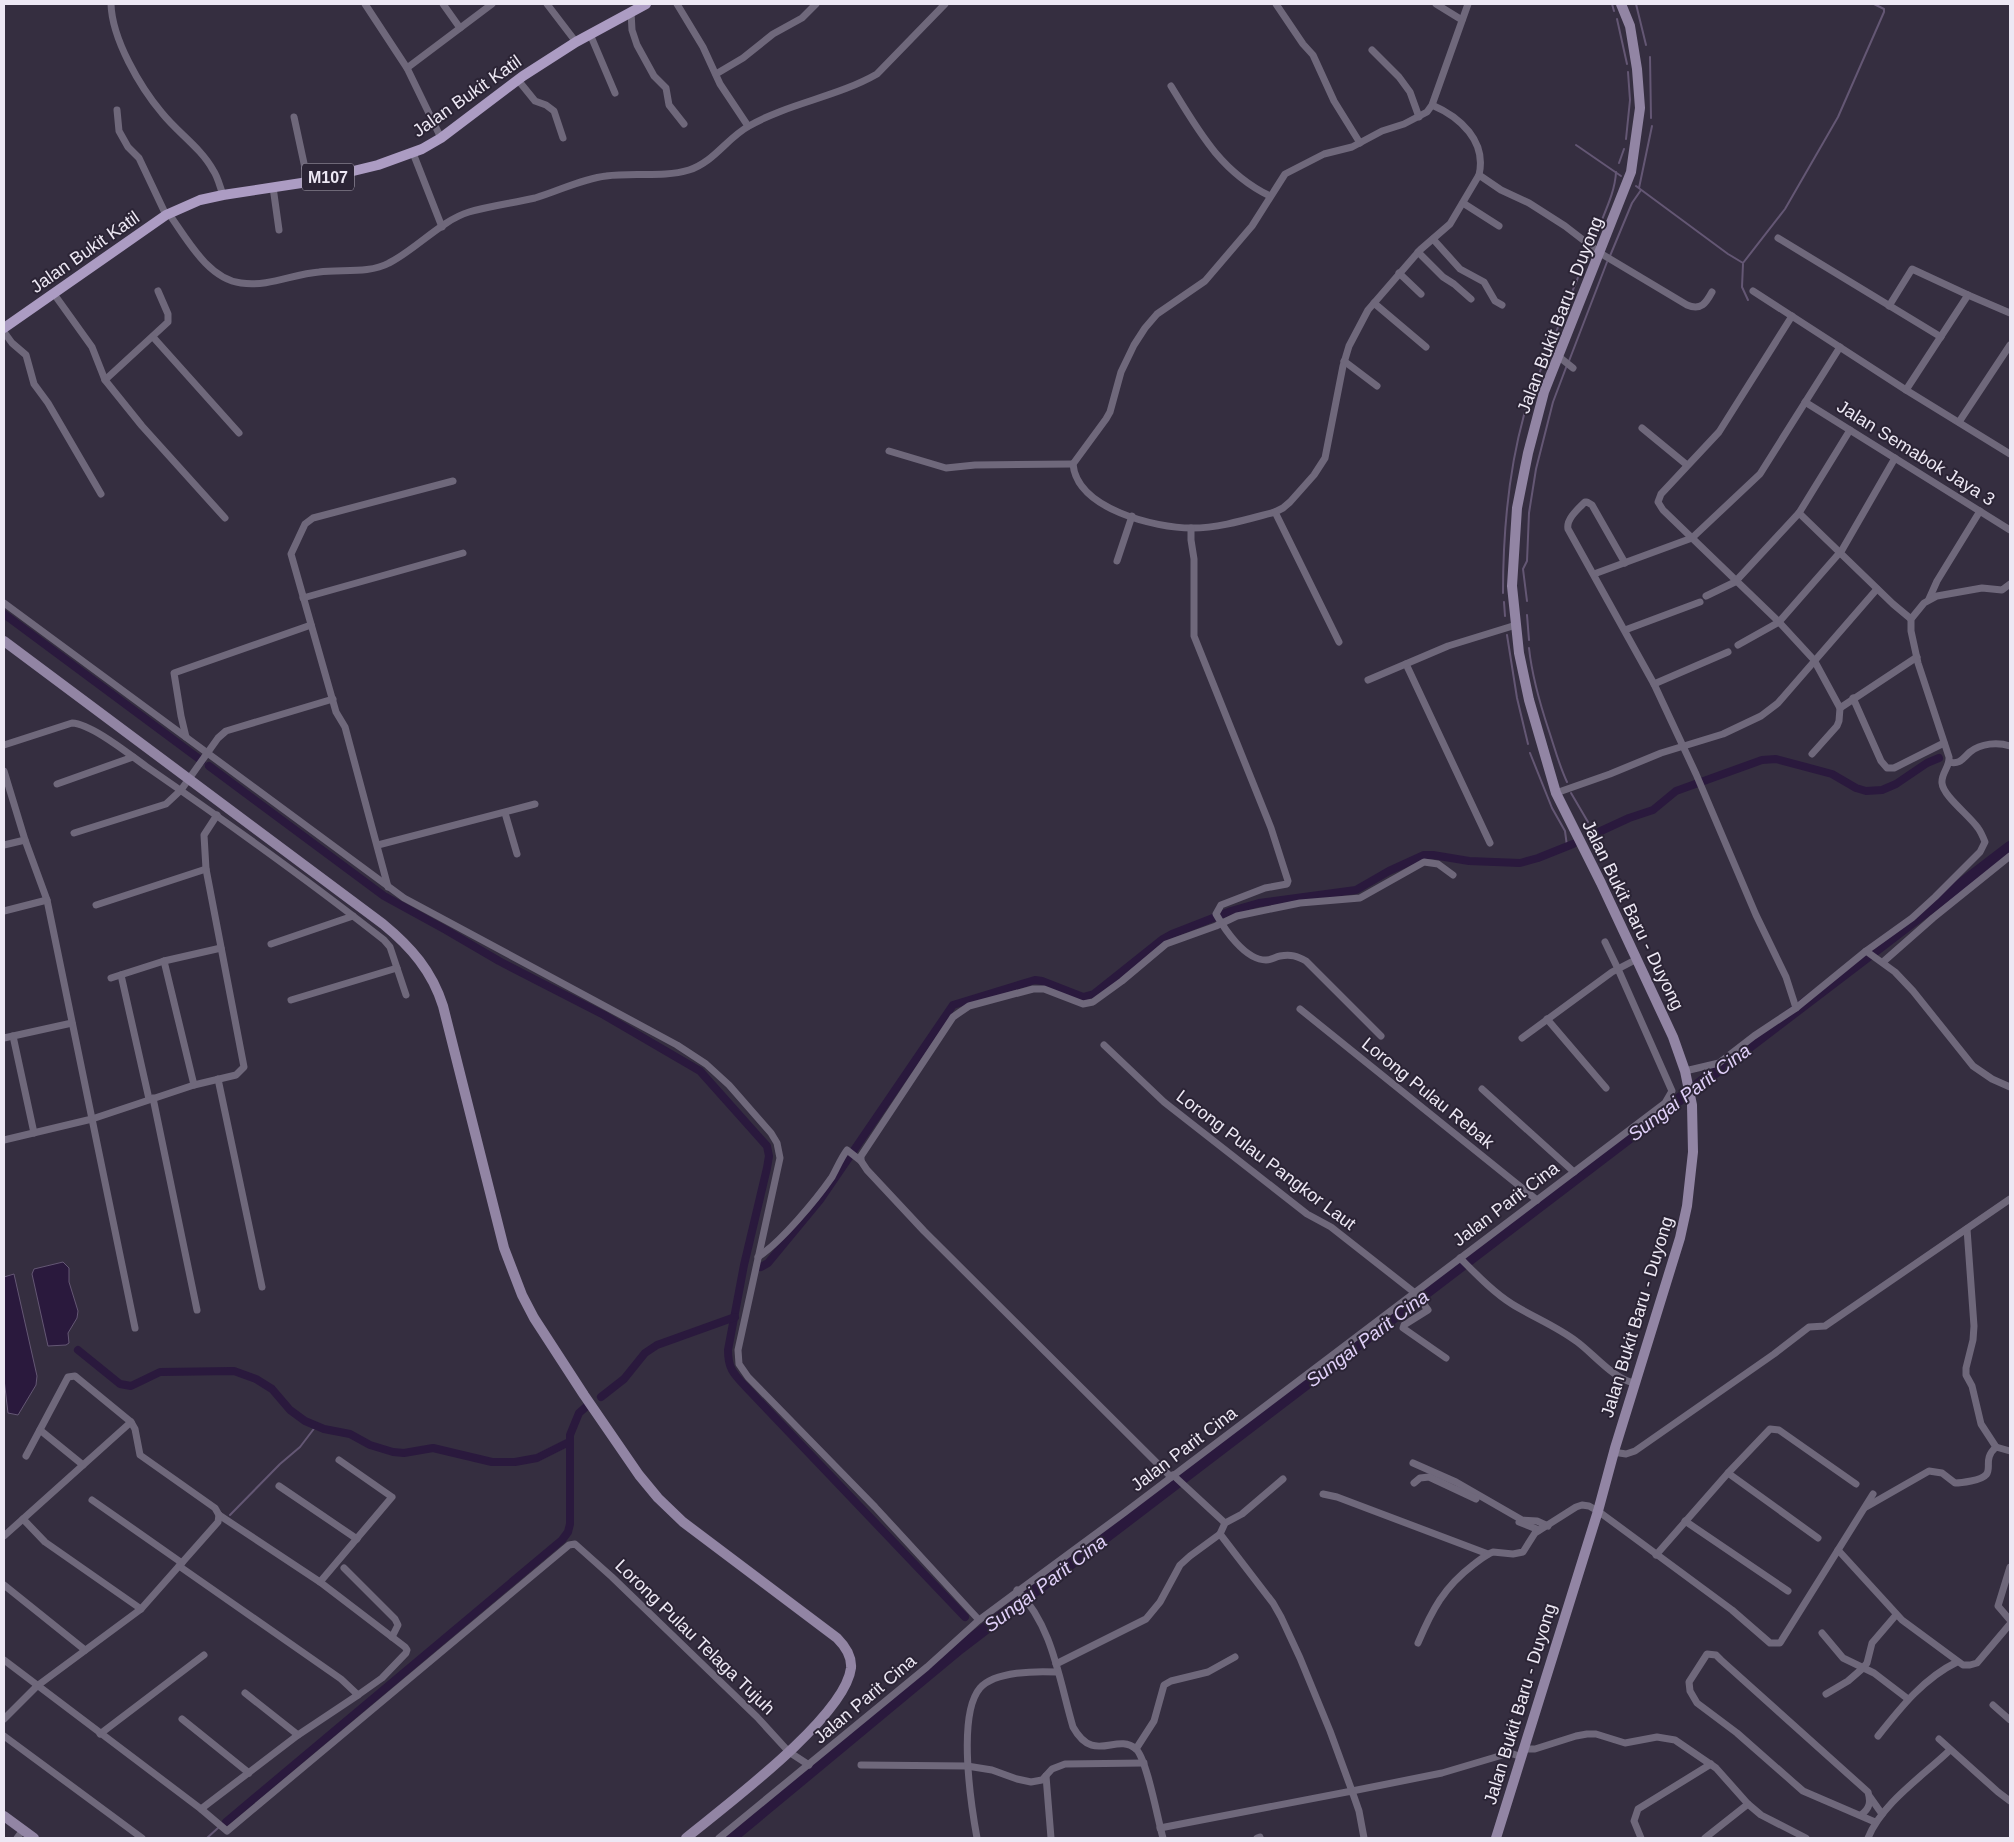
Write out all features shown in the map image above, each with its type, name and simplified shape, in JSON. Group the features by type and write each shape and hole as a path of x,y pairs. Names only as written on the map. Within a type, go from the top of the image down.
{"main road":[{"name":"Jalan Bukit Katil","path":"4,330 168,215 200,200 308,182 378,165 413,152 441,138 518,80 576,42 646,4"},
{"name":"Jalan Bukit Baru - Duyong","path":"1496,1838 1598,1511 1613,1452 1666,1283 1687,1206 1693,1152 1692,1105 1686,1074 1673,1037 1556,793 1529,700 1516,625 1512,586 1517,508 1528,453 1544,392 1562,359 1631,172 1640,108 1638,69 1630,26 1622,4"},
{"path":"4,640 383,924 411,949 432,976 443,1006 504,1248 522,1295 534,1318 639,1475 658,1498 683,1522 843,1644 851,1662 847,1679 820,1720 789,1752 686,1838"},
{"path":"4,1816 20,1834 34,1838"}],"street":[{"path":"111,4 112,18 118,36 145,90 162,113 213,170 224,195"},
{"path":"365,4 406,68 441,138"},
{"path":"443,4 460,28"},
{"path":"406,68 492,4"},
{"path":"547,4 576,42"},
{"path":"677,4 703,47 731,102 748,126"},
{"path":"716,74 743,58 773,34 802,18 816,4"},
{"path":"1276,4 1303,44 1313,55 1334,101 1360,143"},
{"path":"1436,4 1462,20"},
{"path":"1073,464 1110,412 1121,372 1134,345 1146,328 1157,314 1205,280 1252,226 1285,174 1324,154 1340,151 1360,143 1382,131 1404,124 1427,112 1432,105 1468,4"},
{"path":"116,110 119,131 128,147 139,158 168,215 210,268 241,284 265,284 317,272 379,268 392,262 442,227 467,213 536,197 592,178 608,175 664,174 687,171 711,158 748,126 816,98 836,93 864,82 877,74 941,5"},
{"path":"631,12 632,30 637,46 654,76 666,88 670,105 684,124"},
{"path":"590,34 615,93"},
{"path":"1372,50 1399,77 1410,92 1419,117"},
{"path":"518,80 535,101 546,105 554,112 563,138"},
{"path":"1171,86 1201,134 1227,167 1251,186 1270,196"},
{"path":"1073,464 1078,480 1089,494 1108,508 1168,526 1191,528 1218,526 1275,512 1290,502 1314,475 1325,458 1344,361 1354,334 1374,303 1399,273 1418,252 1450,224 1479,175 1481,166 1480,155 1470,131 1457,118 1432,105"},
{"path":"294,117 308,182"},
{"path":"413,152 442,227"},
{"path":"1479,175 1501,190 1529,204 1565,226 1600,253 1692,307 1702,306 1712,292"},
{"path":"273,187 279,230"},
{"path":"1463,203 1499,226"},
{"path":"1433,238 1460,268 1484,282 1495,300 1502,305"},
{"path":"1778,238 1941,337"},
{"path":"1418,252 1443,277 1471,299"},
{"path":"1889,306 1912,268 2010,313"},
{"path":"1399,273 1421,294"},
{"path":"105,380 166,325 169,319 158,291"},
{"path":"1752,291 2010,454"},
{"path":"54,294 92,347 105,380 142,426 225,518"},
{"path":"1906,390 1968,295"},
{"path":"1374,303 1426,347"},
{"path":"1792,316 1719,432 1661,494 1658,502 1663,510 1778,622 1814,660 1840,708 1837,726 1812,754"},
{"path":"4,330 12,343 26,354 34,384 48,403 101,494"},
{"path":"153,337 239,433"},
{"path":"1959,422 2010,345"},
{"path":"1594,574 1692,538 1760,474 1840,347"},
{"path":"1562,359 1572,368"},
{"path":"1344,361 1377,386"},
{"name":"Jalan Semabok Jaya 3","path":"1805,402 2010,530"},
{"path":"1642,428 1687,465"},
{"path":"1706,596 1735,582 1799,514 1850,430"},
{"path":"889,451 946,468 975,465 1073,464"},
{"path":"1738,646 1778,622 1840,553 1896,458"},
{"path":"388,887 345,727 338,717 291,554 305,524 313,518 453,481"},
{"path":"1625,562 1592,505 1585,502 1569,520 1567,525 1654,684 1788,982 1796,1008"},
{"path":"1686,1074 1720,1063 1754,1036 1796,1008 1912,918 1980,852 1985,842 1978,828 1959,806 1950,799 1943,788 1942,775 1949,762 1911,631 1912,619 1930,599 1937,581 1980,511"},
{"path":"1275,512 1339,642"},
{"path":"1799,514 1877,589 1912,619"},
{"path":"1117,561 1132,516"},
{"path":"1191,528 1194,559 1194,636 1271,828 1288,881 1283,886 1265,888 1221,905 1216,914 1234,942 1261,960 1294,955 1306,961 1381,1036"},
{"path":"304,598 463,553"},
{"path":"1930,599 1982,588 2002,590 2010,584"},
{"path":"1556,793 1618,771 1661,753 1723,734 1770,710 1877,589"},
{"path":"1625,630 1700,602"},
{"path":"4,603 388,887 416,905 677,1045 706,1064 729,1085 771,1134 779,1151 776,1176 738,1350 739,1364 743,1371 875,1507 979,1620"},
{"path":"1368,680 1448,646 1516,625"},
{"path":"186,737 174,673 311,626"},
{"path":"1654,684 1728,652"},
{"path":"1840,708 1917,657"},
{"path":"1406,664 1490,843"},
{"path":"1853,698 1881,762 1887,768 1894,768 1944,743"},
{"path":"74,833 166,804 181,790 218,738 226,731 333,699"},
{"path":"4,745 67,724 78,723 105,738 217,815 387,943 406,994"},
{"path":"1949,762 1953,763 1962,760 1976,748 1986,745 1997,743 2010,746"},
{"path":"57,784 133,757"},
{"path":"4,770 4,780 47,900 135,1328"},
{"path":"378,845 535,804"},
{"path":"505,813 518,854"},
{"path":"4,1140 92,1120 194,1084 236,1075 244,1067 206,870 204,835 217,815"},
{"path":"4,845 25,840"},
{"path":"1880,961 2010,856"},
{"path":"860,1160 866,1147 952,1017 961,1010 1033,989 1044,989 1083,1004 1093,1002 1122,981 1166,944 1238,916 1309,902 1360,898 1424,862 1438,864 1453,875"},
{"path":"96,905 206,870"},
{"path":"4,911 47,900"},
{"path":"271,944 352,916"},
{"path":"1605,942 1618,969"},
{"path":"112,978 164,960 221,948"},
{"path":"1867,952 1880,961 1913,991 1973,1066 1992,1079 2010,1087"},
{"path":"1522,1038 1618,969 1637,959"},
{"path":"164,960 194,1084"},
{"path":"291,1000 397,968"},
{"name":"Jalan Parit Cina","path":"719,1838 809,1765 979,1620 1418,1297 1462,1259 1537,1200 1665,1103 1672,1092 1618,969"},
{"path":"121,975 151,1099 197,1310"},
{"name":"Lorong Pulau Rebak","path":"1300,1009 1537,1200"},
{"path":"1547,1019 1606,1088"},
{"path":"4,1038 72,1023"},
{"path":"13,1036 34,1133"},
{"name":"Lorong Pulau Pangkor Laut","path":"1104,1045 1164,1102 1307,1214 1331,1227 1418,1297"},
{"path":"218,1079 262,1287"},
{"path":"1482,1089 1574,1172"},
{"path":"758,1257 768,1251 781,1238 827,1184 846,1152 850,1150 924,1231 1173,1477 1225,1523"},
{"path":"1613,1452 1626,1454 1635,1451 1774,1354 1809,1327 1825,1326 2010,1199"},
{"path":"1967,1229 1974,1326 1966,1375 1972,1386 1982,1424 1996,1447 2010,1451"},
{"path":"1462,1259 1496,1293 1510,1303 1551,1323 1577,1341 1623,1380 1635,1383"},
{"path":"1418,1297 1428,1310 1404,1325 1403,1328 1446,1358"},
{"path":"4,1660 201,1809 298,1736 382,1678 407,1650 406,1646 320,1582 219,1515 215,1508 140,1455 135,1429 131,1422 75,1376 71,1375 26,1456"},
{"path":"4,1536 131,1422"},
{"path":"1656,1555 1766,1432 1774,1428 1782,1431 1856,1484"},
{"path":"40,1430 83,1465"},
{"path":"1863,1509 1929,1471 1942,1473 1955,1483 1986,1477 1988,1457 1996,1447"},
{"path":"320,1582 392,1497 339,1460"},
{"path":"1414,1463 1456,1482 1522,1520 1537,1521 1548,1526"},
{"path":"1728,1473 1818,1538"},
{"path":"1414,1483 1424,1476 1435,1479 1476,1498 1528,1528 1539,1530"},
{"path":"1056,1664 1146,1619 1160,1602 1176,1571 1184,1561 1220,1534 1225,1523 1242,1514 1283,1479"},
{"path":"279,1486 357,1539"},
{"path":"1323,1494 1337,1497 1488,1554"},
{"path":"1418,1644 1437,1601 1450,1584 1488,1554 1498,1551 1519,1554 1523,1552 1531,1538 1539,1530 1582,1505 1589,1506 1598,1511 1732,1610 1764,1638 1775,1644 1784,1639 1872,1494"},
{"path":"92,1500 342,1679 358,1695"},
{"path":"4,1719 37,1686 141,1609 218,1522 219,1515"},
{"path":"23,1519 45,1542 141,1609"},
{"path":"1685,1521 1788,1591"},
{"path":"1220,1534 1273,1603 1281,1617 1330,1731 1359,1811 1364,1838"},
{"name":"Lorong Pulau Telaga Tujuh","path":"201,1809 226,1831 572,1543 578,1545 756,1717 789,1752 809,1765"},
{"path":"1838,1550 1896,1615 1957,1662 1970,1665 1976,1663 2010,1622 1998,1606 2010,1567"},
{"path":"344,1568 395,1619 398,1625 392,1637"},
{"path":"4,1585 85,1650"},
{"path":"1019,1592 1046,1634 1073,1727 1079,1738 1096,1747 1125,1744 1136,1749 1144,1763 1163,1838"},
{"path":"1826,1694 1848,1681 1863,1668 1872,1643 1896,1615"},
{"path":"1822,1633 1843,1658 1874,1673 1908,1700"},
{"path":"1876,1822 1861,1814 1854,1814 1803,1790 1737,1733 1697,1703 1690,1691 1689,1682 1707,1654 1712,1654 1721,1660 1868,1792 1882,1814"},
{"path":"100,1734 204,1655"},
{"path":"1136,1749 1154,1721 1164,1685 1171,1681 1208,1672 1235,1657"},
{"path":"1878,1736 1908,1700 1934,1675 1957,1662"},
{"path":"977,1838 967,1779 971,1707 980,1688 1006,1675 1033,1671 1057,1672"},
{"path":"245,1692 298,1736"},
{"path":"1993,1705 2010,1720"},
{"path":"182,1719 248,1773"},
{"path":"1160,1828 1442,1773 1506,1754 1523,1753 1576,1736 1596,1734 1625,1743 1666,1737 1675,1740 1711,1764 1748,1804 1769,1820 1806,1838"},
{"path":"4,1736 142,1838"},
{"path":"1940,1740 2010,1801"},
{"path":"1868,1838 1882,1814 1950,1750"},
{"path":"861,1765 968,1766 992,1770 1024,1781 1037,1781 1046,1776 1052,1769 1065,1764 1099,1762 1144,1763"},
{"path":"1641,1838 1634,1821 1638,1810 1711,1764"},
{"path":"1046,1776 1052,1838"},
{"path":"1861,1814 1869,1806 1868,1792"},
{"path":"1705,1838 1748,1804"}],"shaded area":[{"path":"63,1262 69,1268 69,1282 78,1311 77,1318 68,1333 69,1343 66,1345 48,1346 32,1274 34,1269"},
{"path":"14,1274 37,1376 36,1385 18,1415 8,1413 4,1379 4,1277"}],"waterway":[{"path":"1612,4 1614,11"},
{"path":"1636,4 1646,45"},
{"path":"1636,186 1743,263 1785,209 1838,117 1884,12 1884,9 1874,4"},
{"path":"1617,19 1627,64"},
{"path":"1650,57 1651,118"},
{"path":"1626,139 1630,100 1628,72"},
{"path":"1639,188 1652,126"},
{"path":"1576,145 1621,176"},
{"path":"1619,163 1624,149"},
{"path":"1593,244 1613,190 1616,172"},
{"path":"1610,256 1632,203 1641,190"},
{"path":"1503,593 1504,548 1510,481 1524,415 1534,385 1589,252"},
{"path":"1569,361 1607,262"},
{"path":"1743,264 1742,287 1748,300"},
{"path":"1527,601 1523,569 1527,561 1529,513 1536,469 1553,402 1567,365"},
{"path":"1504,602 1505,616"},
{"path":"4,614 202,761"},
{"path":"1527,615 1529,640"},
{"path":"1507,635 1517,698 1528,744"},
{"path":"1529,648 1540,700 1557,757 1567,782"},
{"path":"1530,753 1552,808 1565,831 1567,846"},
{"path":"1590,836 1629,818 1653,810 1676,791 1762,760 1776,759 1832,774 1856,788 1866,791 1882,790 1896,784 1927,763 1939,758"},
{"path":"209,766 384,896 499,961 604,1015 700,1071 767,1146 769,1156 767,1168 744,1265 728,1350 730,1366 734,1374 745,1386 965,1617"},
{"path":"1571,793 1588,822"},
{"path":"761,1267 768,1263 820,1200 953,1005 1035,980 1083,997 1094,994 1163,939 1172,934 1231,911 1259,903 1356,890 1389,871 1424,855 1469,861 1520,863 1573,844"},
{"name":"Sungai Parit Cina","path":"731,1838 960,1648 2010,847"},
{"path":"601,1397 624,1379 645,1353 657,1345 735,1317"},
{"path":"78,1350 120,1384 131,1386 160,1372 234,1371 256,1379 272,1389 290,1410 305,1421 324,1429 350,1434 370,1445 393,1452 404,1453 433,1448 492,1462 515,1462 537,1458 569,1442"},
{"path":"226,1822 562,1540 568,1532 570,1524 570,1435 579,1413 587,1406"},
{"path":"230,1515 280,1464 300,1447 316,1426"},
{"path":"207,1838 218,1828"}]}
